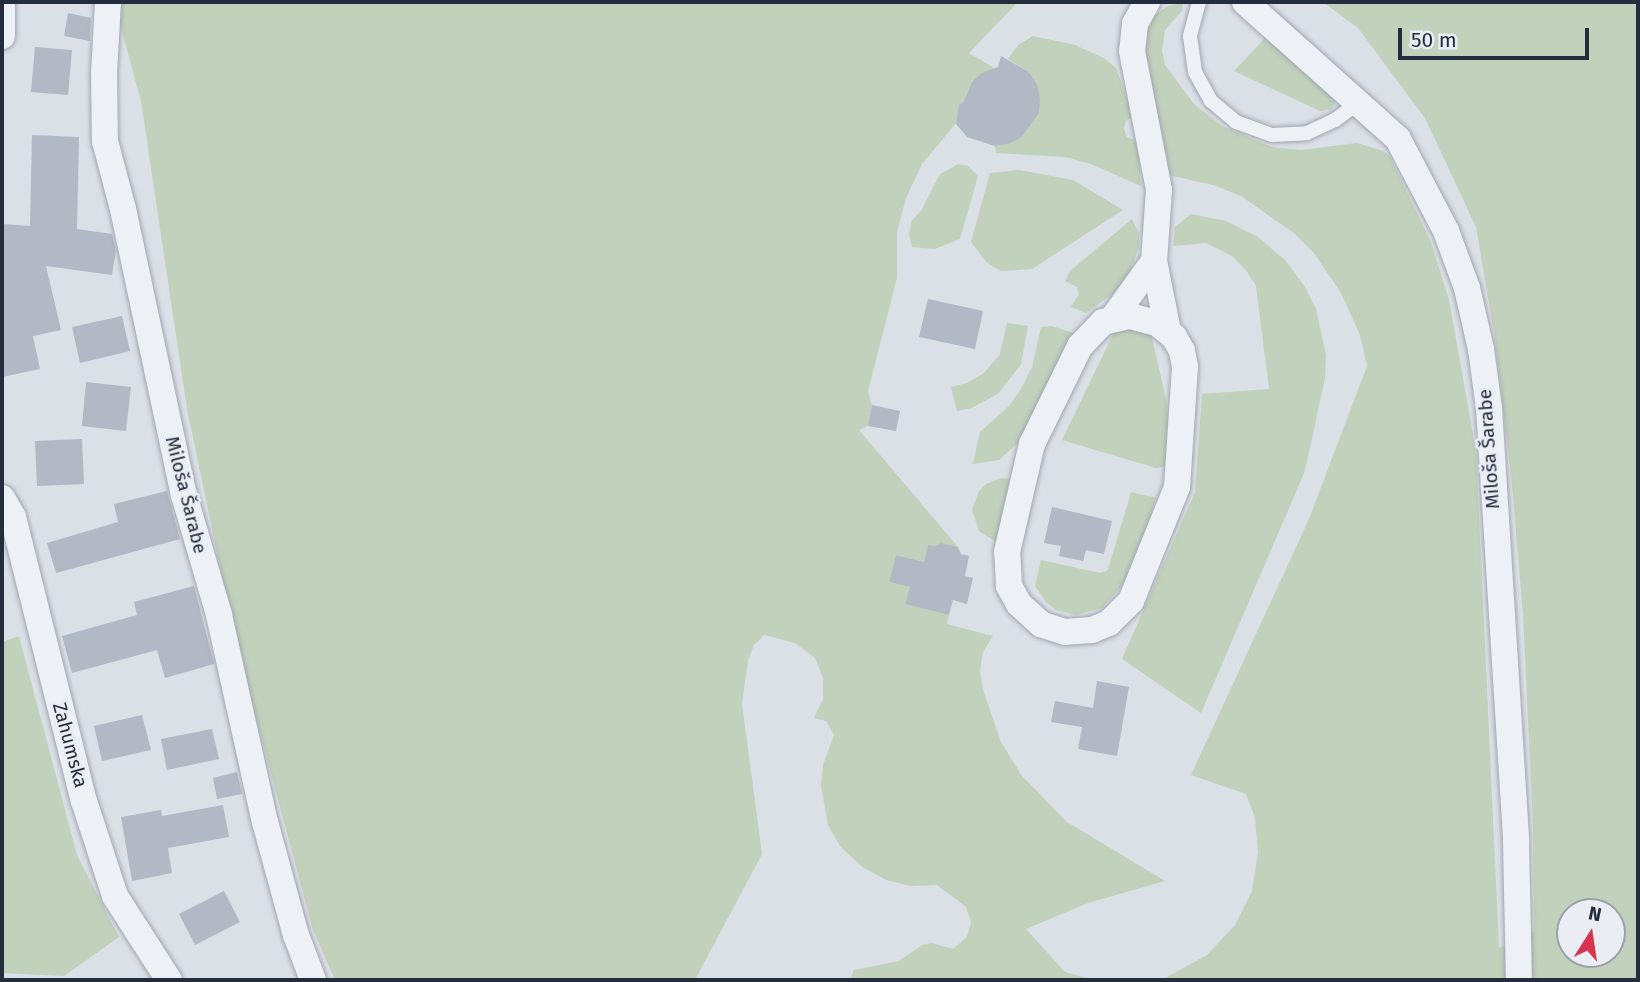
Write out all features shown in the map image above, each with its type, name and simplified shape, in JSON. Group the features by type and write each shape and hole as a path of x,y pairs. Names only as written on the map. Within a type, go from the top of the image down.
{"street":[{"path":"2,2 2,36"},
{"name":"Miloša Šarabe","path":"108,2 104,73 105,141 123,209 184,495 219,615 265,822 296,935 313,980"},
{"path":"1147,2 1135,24 1132,51 1159,190 1154,261 1168,331 1182,351 1185,368 1177,487 1131,601 1109,623 1092,630 1065,632 1041,624 1018,604 1009,586 1007,552 1032,444 1080,346 1091,331 1113,318 1154,261"},
{"name":"Miloša Šarabe","path":"1245,2 1398,139 1424,184 1446,231 1467,288 1481,349 1489,408 1516,841 1519,980"},
{"path":"1113,318 1144,317 1168,331"},
{"name":"Zahumska","path":"2,498 13,517 84,801 115,896 169,980"}],"lane":[{"path":"1199,2 1190,36 1195,72 1211,100 1236,122 1272,135 1307,133 1335,120 1358,103"}],"green space":[{"path":"118,2 1018,2 969,53 994,68 972,82 963,103 959,104 956,123 922,164 906,198 897,232 897,278 868,391 872,405 868,426 859,430 958,547 941,543 928,545 924,562 896,555 889,582 910,587 906,604 949,615 947,624 993,636 983,652 980,671 983,690 1001,742 1022,776 1067,822 1165,881 1088,903 1026,929 1065,972 1095,980 850,980 854,970 899,961 922,945 932,943 953,949 967,937 971,922 966,907 937,885 911,886 886,880 861,866 840,846 828,825 821,786 823,765 834,735 826,721 814,718 823,699 823,678 815,658 795,643 764,635 754,645 748,660 742,704 762,854 695,980 335,980 313,930 236,643 187,409 141,101 118,17"},
{"path":"1183,2 1182,11 1165,30 1162,51 1165,65 1194,104 1222,126 1272,147 1301,150 1357,143 1383,151 1390,157 1431,242 1449,300 1476,451 1499,948 1534,931 1533,825 1523,615 1512,485 1495,339 1476,227 1425,118 1358,28 1323,2 1638,2 1638,980 1147,980 1165,978 1207,955 1235,925 1252,891 1258,852 1255,818 1246,794 1191,775 1309,519 1367,366 1360,335 1341,293 1314,253 1294,233 1241,196 1213,185 1168,175 1142,39 1155,15 1168,6"},
{"path":"1033,36 1075,45 1104,58 1116,68 1133,116 1126,121 1124,129 1127,137 1138,141 1141,186 1091,164 1065,157 996,153 995,146 1009,144 1022,137 1039,113 1037,84 1029,72 1008,59 1018,45"},
{"path":"1267,36 1337,99 1332,109 1320,111 1234,71"},
{"path":"958,164 968,166 978,176 960,239 935,249 912,247 909,234 912,220 921,211 940,174"},
{"path":"1019,170 1073,180 1123,210 1032,269 1001,271 987,263 971,242 990,173"},
{"path":"1191,214 1226,221 1258,237 1286,261 1305,287 1316,309 1326,355 1325,378 1305,471 1201,713 1122,659 1195,492 1202,394 1269,389 1256,286 1246,270 1232,256 1206,243 1173,246 1175,227"},
{"path":"1132,219 1139,233 1139,247 1129,276 1121,288 1086,313 1071,307 1079,294 1077,287 1065,281 1070,271"},
{"path":"1007,323 1028,326 1021,364 999,393 972,408 957,411 951,387 967,383 984,373 1000,354"},
{"path":"1052,326 1076,334 1020,441 999,460 973,464 980,432 1009,406 1021,389 1032,367 1041,327"},
{"path":"1117,326 1150,329 1167,404 1169,447 1165,466 1156,468 1062,440"},
{"path":"1001,478 1012,479 998,543 979,531 972,510 979,491 986,484"},
{"path":"1131,492 1156,498 1134,572 1102,608 1076,615 1056,610 1046,602 1035,586 1041,560 1100,573 1108,570"},
{"path":"19,636 77,855 119,937 64,976 2,973 2,642"}],"building":[{"path":"68,13 91,18 90,41 64,36"},
{"path":"35,47 72,50 68,95 31,92"},
{"path":"1001,56 1029,72 1037,84 1040,99 1039,113 1022,137 1009,144 995,146 967,137 956,124 959,104 963,103 972,82 982,73 998,67"},
{"path":"32,135 79,137 77,229 112,234 116,250 112,275 46,266 61,330 33,336 40,369 2,377 2,224 30,226"},
{"path":"928,299 983,311 975,349 919,337"},
{"path":"122,316 130,351 80,363 72,327"},
{"path":"86,382 131,387 126,431 82,426"},
{"path":"872,405 900,411 896,431 868,426"},
{"path":"82,439 84,484 37,486 35,441"},
{"path":"167,491 180,539 56,573 47,543 118,522 114,504"},
{"path":"1052,507 1112,521 1104,554 1086,550 1083,561 1059,556 1061,546 1044,543"},
{"path":"941,543 958,547 961,554 969,556 965,576 973,578 967,604 953,600 949,615 905,604 910,587 889,582 896,555 924,562 928,545"},
{"path":"194,586 214,664 165,678 157,650 72,673 62,636 137,615 134,602"},
{"path":"1097,681 1129,687 1117,756 1078,749 1082,727 1051,722 1055,701 1093,708"},
{"path":"142,715 151,750 102,761 94,726"},
{"path":"212,729 219,759 167,770 161,739"},
{"path":"237,772 242,794 217,799 213,778"},
{"path":"223,805 229,837 168,848 172,873 132,881 121,817 161,810 162,816"},
{"path":"224,891 240,922 195,945 179,914"}]}
